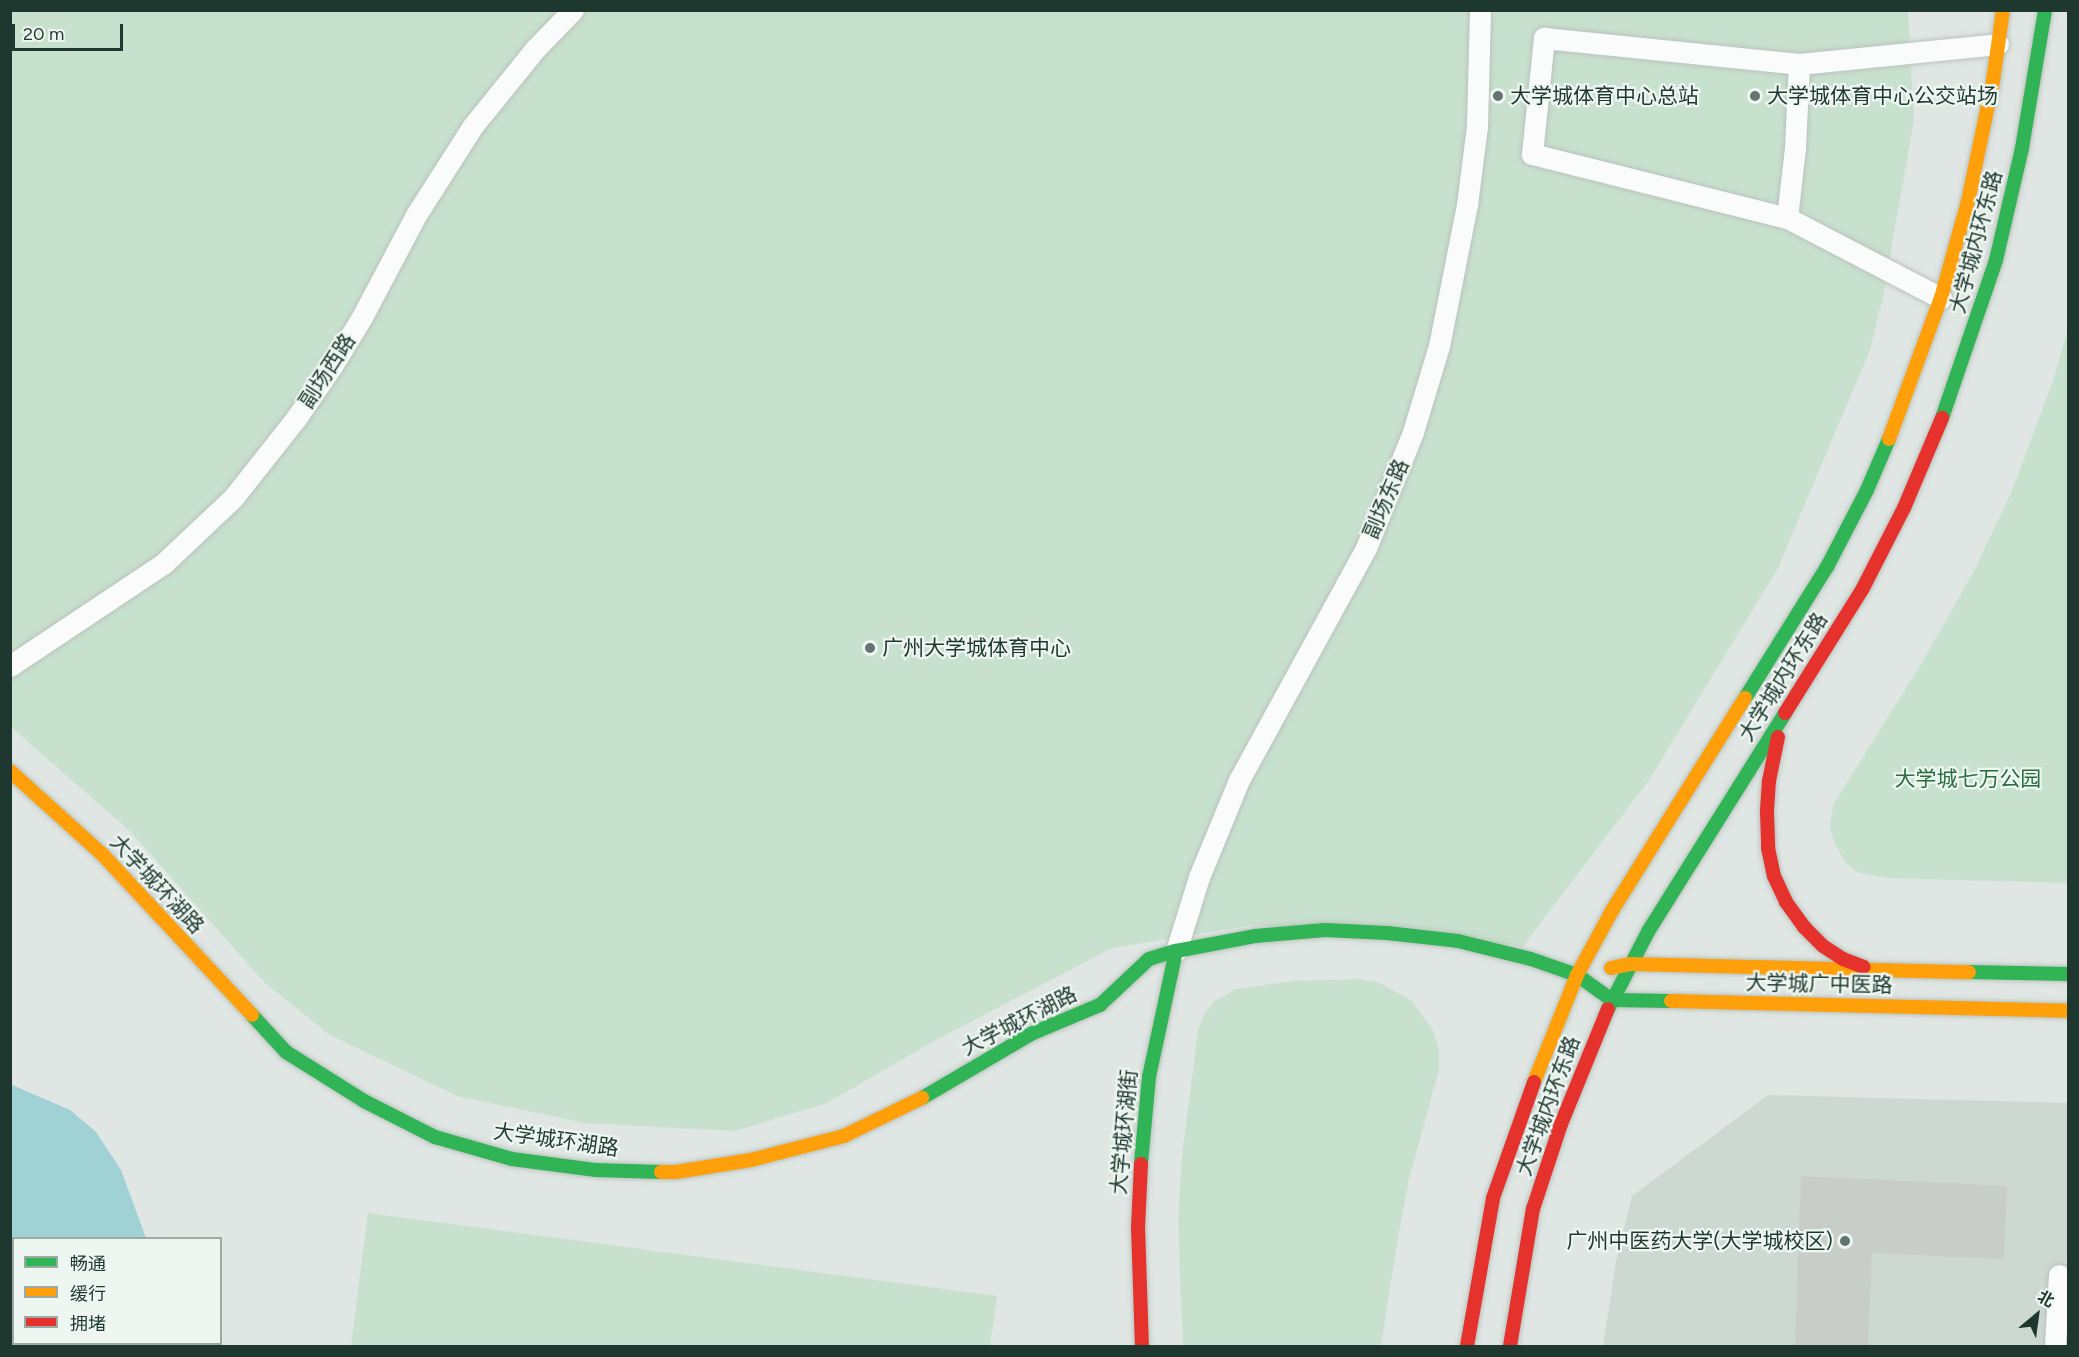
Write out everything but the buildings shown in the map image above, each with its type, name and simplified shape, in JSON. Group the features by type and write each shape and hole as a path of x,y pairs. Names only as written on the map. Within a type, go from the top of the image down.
{"main road":[{"name":"大学城内环东路","path":"1467,1347 1493,1198 1546,1047 1577,975 1613,909 1832,559 1895,426 1941,298 1982,140 2003,10"},
{"name":"大学城内环东路","path":"1510,1347 1533,1209 1561,1124 1612,1000 1630,964 1863,588 1921,472 1947,408 1981,310 2008,210 2034,88 2045,10"},
{"path":"1786,711 1769,781 1768,848 1774,876 1786,902 1804,927 1823,946 1843,959 1871,970"},
{"name":"大学城环湖路","path":"10,771 102,854 286,1052 364,1101 435,1137 512,1159 596,1170 676,1172 751,1160 844,1136 905,1108 1033,1033 1100,1005 1149,959 1176,951"},
{"path":"1176,951 1254,936 1353,930 1458,941 1531,959 1577,975 1612,1000"},
{"name":"大学城环湖街","path":"1142,1347 1138,1227 1143,1127 1149,1077 1176,951"},
{"name":"大学城广中医路","path":"1577,975 1630,964 2068,974"},
{"name":"大学城广中医路","path":"1612,1000 2068,1011"}],"lane":[{"name":"副场西路","path":"10,666 164,564 233,498 297,417 332,366 362,316 416,215 472,127 536,48 573,10"},
{"name":"副场东路","path":"1176,951 1199,877 1239,780 1361,558 1413,432 1439,346 1467,205 1477,126 1480,10"},
{"path":"1941,298 1787,218 1532,154 1544,38 1799,64 1998,44"},
{"path":"1787,218 1795,148 1799,64"},
{"path":"2055,1347 2059,1275"}],"shaded area":[{"name":"广州中医药大学(大学城校区)","path":"1768,1095 2068,1103 2068,1346 1603,1346 1616,1262 1632,1196"}],"green space":[{"name":"广州大学城体育中心","path":"11,11 1908,11 1914,119 1883,296 1870,350 1777,570 1649,780 1523,946 1254,925 1112,948 934,1041 827,1103 735,1131 584,1123 457,1096 330,1035 264,982 131,832 11,727"},
{"name":"大学城七万公园","path":"2068,328 2068,883 1886,878 1857,872 1845,862 1834,842 1830,827 1833,805 1923,661 1974,571 2012,491 2053,381"},
{"path":"1360,979 1379,983 1411,1000 1433,1030 1439,1050 1439,1070 1409,1179 1381,1346 1183,1346 1178,1221 1182,1156 1198,1030 1204,1014 1215,1001 1236,989 1294,981"},
{"path":"368,1213 997,1296 990,1346 351,1346"}],"water":[{"path":"10,1084 70,1110 96,1132 121,1170 146,1237 12,1237 12,1345 167,1345 11,1346"}],"traffic: fast":[{"path":"1942,418 1996,260 2022,148 2045,10"},
{"path":"1745,698 1827,567 1867,490 1889,439"},
{"path":"1608,1009 1649,930 1785,713"},
{"path":"1176,951 1255,936 1325,930 1387,933 1458,941 1531,959 1577,975 1612,1000 1671,1001"},
{"path":"922,1098 1033,1033 1100,1005 1149,959 1176,951 1149,1077 1141,1164"},
{"path":"1969,972 2068,974"},
{"path":"252,1015 286,1052 364,1101 435,1137 512,1159 596,1170 661,1172"}],"traffic: slow":[{"path":"1889,439 1941,298 1968,201 1993,81 2003,10"},
{"path":"1534,1082 1577,975 1613,909 1745,698"},
{"path":"10,771 102,854 252,1015"},
{"path":"1611,968 1630,964 1969,972"},
{"path":"1671,1001 2068,1011"},
{"path":"661,1172 676,1172 751,1160 844,1136 922,1098"}],"traffic: jam":[{"path":"1785,713 1863,588 1904,508 1942,418"},
{"path":"1778,737 1769,781 1767,812 1768,848 1774,876 1786,902 1804,927 1823,946 1843,959 1864,967"},
{"path":"1510,1346 1533,1209 1561,1124 1608,1009"},
{"path":"1467,1346 1493,1198 1534,1082"},
{"path":"1141,1164 1138,1227 1142,1346"}],"place":[{"name":"大学城体育中心总站","path":"1498,96"},
{"name":"大学城体育中心公交站场","path":"1755,96"},
{"name":"广州大学城体育中心","path":"870,648"},
{"name":"广州中医药大学(大学城校区)","path":"1845,1241"}]}
